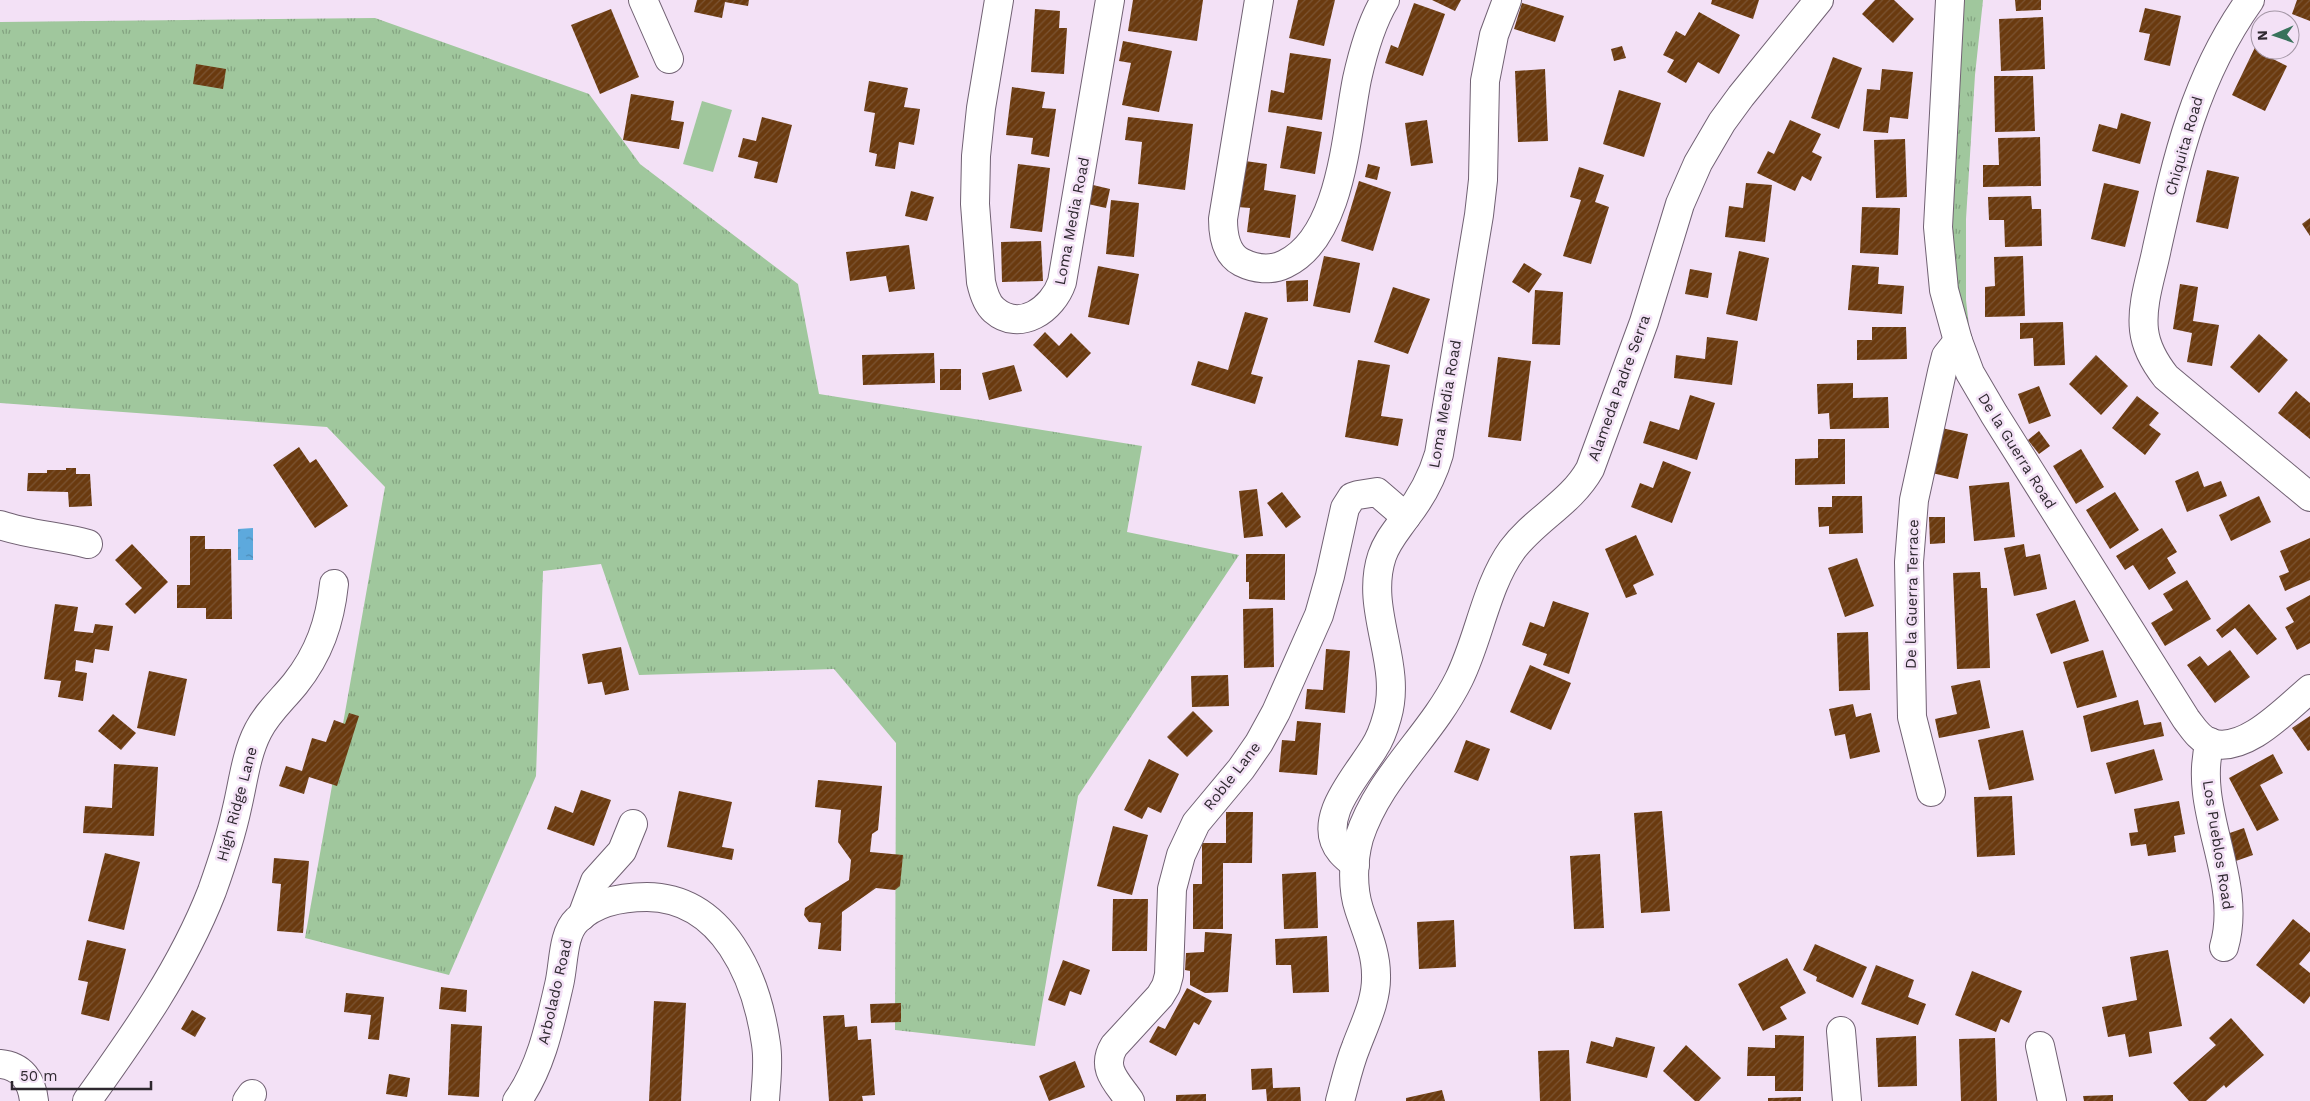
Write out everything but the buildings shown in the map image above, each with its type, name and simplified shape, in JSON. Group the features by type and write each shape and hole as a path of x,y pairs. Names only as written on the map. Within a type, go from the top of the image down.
{"street":[{"path":"643,0 669,59"},
{"name":"Loma Media Road","path":"999,0 981,108 975,204 981,282 984,292 994,310 1002,315 1020,318 1030,316 1046,308 1053,301 1062,282 1110,0"},
{"path":"1259,0 1223,219 1224,236 1227,245 1239,261 1250,266 1266,268 1281,266 1300,255 1312,242 1325,219 1336,191 1366,43 1385,0"},
{"name":"Loma Media Road","path":"1355,865 1340,852 1333,834 1332,819 1346,788 1375,747 1389,711 1390,672 1378,615 1378,574 1388,543 1428,484 1439,454 1480,207 1484,151 1485,82 1494,35 1507,0"},
{"name":"Alameda Padre Serra","path":"1340,1101 1371,1007 1376,984 1374,952 1355,894 1355,865 1358,842 1373,806 1390,776 1440,712 1459,680 1494,588 1509,556 1527,533 1578,488 1590,469 1644,322 1666,245 1685,192 1709,143 1761,83 1819,0"},
{"name":"De la Guerra Road","path":"1950,0 1938,226 1944,290 1958,341 1982,395 2091,571 2186,719 2198,735 2210,742"},
{"name":"Chiquita Road","path":"2250,0 2227,35 2209,68 2191,112 2177,158 2146,302 2144,314 2145,340 2156,365 2166,377 2310,497"},
{"name":"De la Guerra Terrace","path":"1931,792 1912,717 1909,590 1910,541 1918,477 1942,372 1946,356 1958,341"},
{"name":"Roble Lane","path":"1130,1101 1111,1077 1108,1056 1114,1046 1160,996 1168,981 1172,889 1176,868 1189,836 1206,810 1254,750 1276,712 1319,615 1330,576 1342,514 1347,503 1358,495 1377,492 1406,517"},
{"path":"0,524 17,530 59,536 88,544"},
{"name":"High Ridge Lane","path":"87,1101 138,1029 164,988 192,935 212,891 231,834 250,748 258,731 273,708 294,686 318,649 330,614 334,584"},
{"path":"2210,742 2228,744 2246,739 2310,689"},
{"name":"Los Pueblos Road","path":"2210,742 2206,764 2207,786 2228,897 2229,920 2224,947"},
{"path":"582,916 595,881 622,851 633,824"},
{"name":"Arbolado Road","path":"517,1101 540,1057 560,984 569,930 591,909 610,902 633,897 665,899 686,906 706,918 724,933 737,952 761,1015 766,1046 765,1101"},
{"path":"1841,1031 1847,1101"},
{"path":"2040,1046 2052,1101"},
{"path":"0,1064 12,1066 22,1072 29,1080 34,1101"},
{"path":"1348,1074 1355,1101"}],"green space":[{"path":"1962,0 1983,0 1975,75 1966,219 1966,300 1971,344 1961,312 1949,237"},
{"path":"375,18 589,94 640,164 798,284 819,394 1142,446 1127,532 1239,555 1078,796 1035,1046 895,1030 896,743 834,669 639,675 601,564 543,571 536,776 449,975 305,938 385,487 327,427 0,403 0,22"},
{"path":"702,101 732,110 713,172 683,164"}],"water":[{"path":"253,528 253,560 238,560 238,529"}]}
